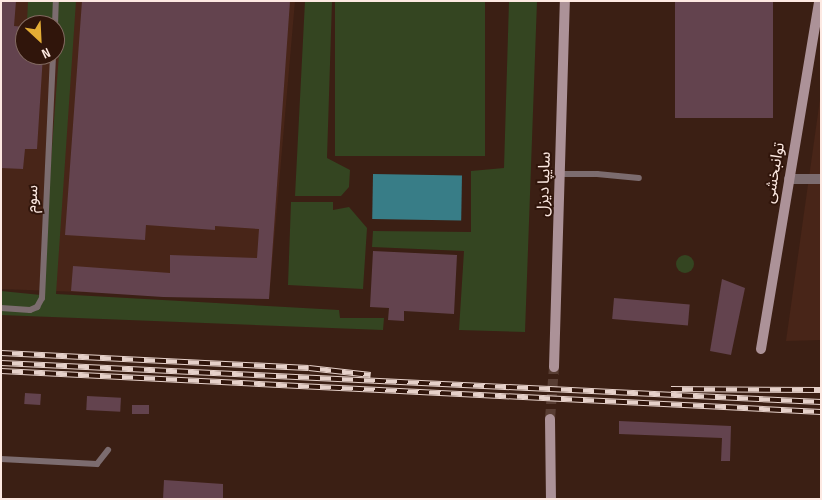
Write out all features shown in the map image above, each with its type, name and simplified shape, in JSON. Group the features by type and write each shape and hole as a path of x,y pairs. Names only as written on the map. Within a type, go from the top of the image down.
{"street":[{"name":"سایپا دیزل","path":"554,367 565,1"},
{"name":"توانبخشی","path":"761,349 820,1"},
{"path":"789,179 821,179"},
{"path":"550,419 551,499"}],"lane":[{"path":"55,15 56,1"},
{"name":"سوم","path":"1,308 30,310 40,303 42,298 54,65"},
{"path":"560,174 597,174 639,178"},
{"path":"1,459 97,464 108,450"}],"shaded area":[{"path":"1,1 295,1 269,299 1,289"},
{"path":"821,92 821,340 786,341"}],"green space":[{"path":"28,1 76,1 56,294 339,310 340,318 384,318 383,330 1,315 1,291 41,295 58,65 65,65 65,15 27,15"},
{"path":"305,1 332,1 327,158 350,170 349,187 341,196 295,196"},
{"path":"335,1 485,1 485,156 335,156"},
{"path":"509,1 537,1 525,332 459,330 464,251 372,247 373,231 471,232 471,171 504,168"},
{"path":"291,202 333,202 333,210 349,207 367,228 363,289 288,285"},
{"path":"685,255 691,258 694,264 691,270 685,273 679,270 676,264 679,258"}],"water":[{"path":"373,174 462,176 461,221 372,219"}],"building":[{"path":"1,1 16,1 14,26 15,65 42,65 37,149 25,149 23,169 1,168"},
{"path":"82,1 290,1 269,299 163,297 71,291 73,266 170,273 170,255 257,258 259,229 215,226 215,230 146,225 145,240 65,235"},
{"path":"675,1 773,1 773,118 675,118"},
{"path":"373,251 457,255 454,314 404,311 404,321 388,320 389,308 370,307"},
{"path":"722,279 745,288 731,355 710,351"},
{"path":"614,298 690,305 688,326 612,319"},
{"path":"25,393 41,394 40,405 24,404"},
{"path":"87,396 121,398 120,412 86,410"},
{"path":"132,405 149,405 149,414 132,414"},
{"path":"619,421 731,426 730,461 721,461 722,438 619,434"},
{"path":"164,480 223,484 223,499 163,499"}],"tunnel":[{"path":"550,419 554,367"}],"railway":[{"path":"1,353 309,368 371,375"},
{"path":"1,363 821,402"},
{"path":"1,371 821,412"},
{"path":"671,389 821,390"}]}
